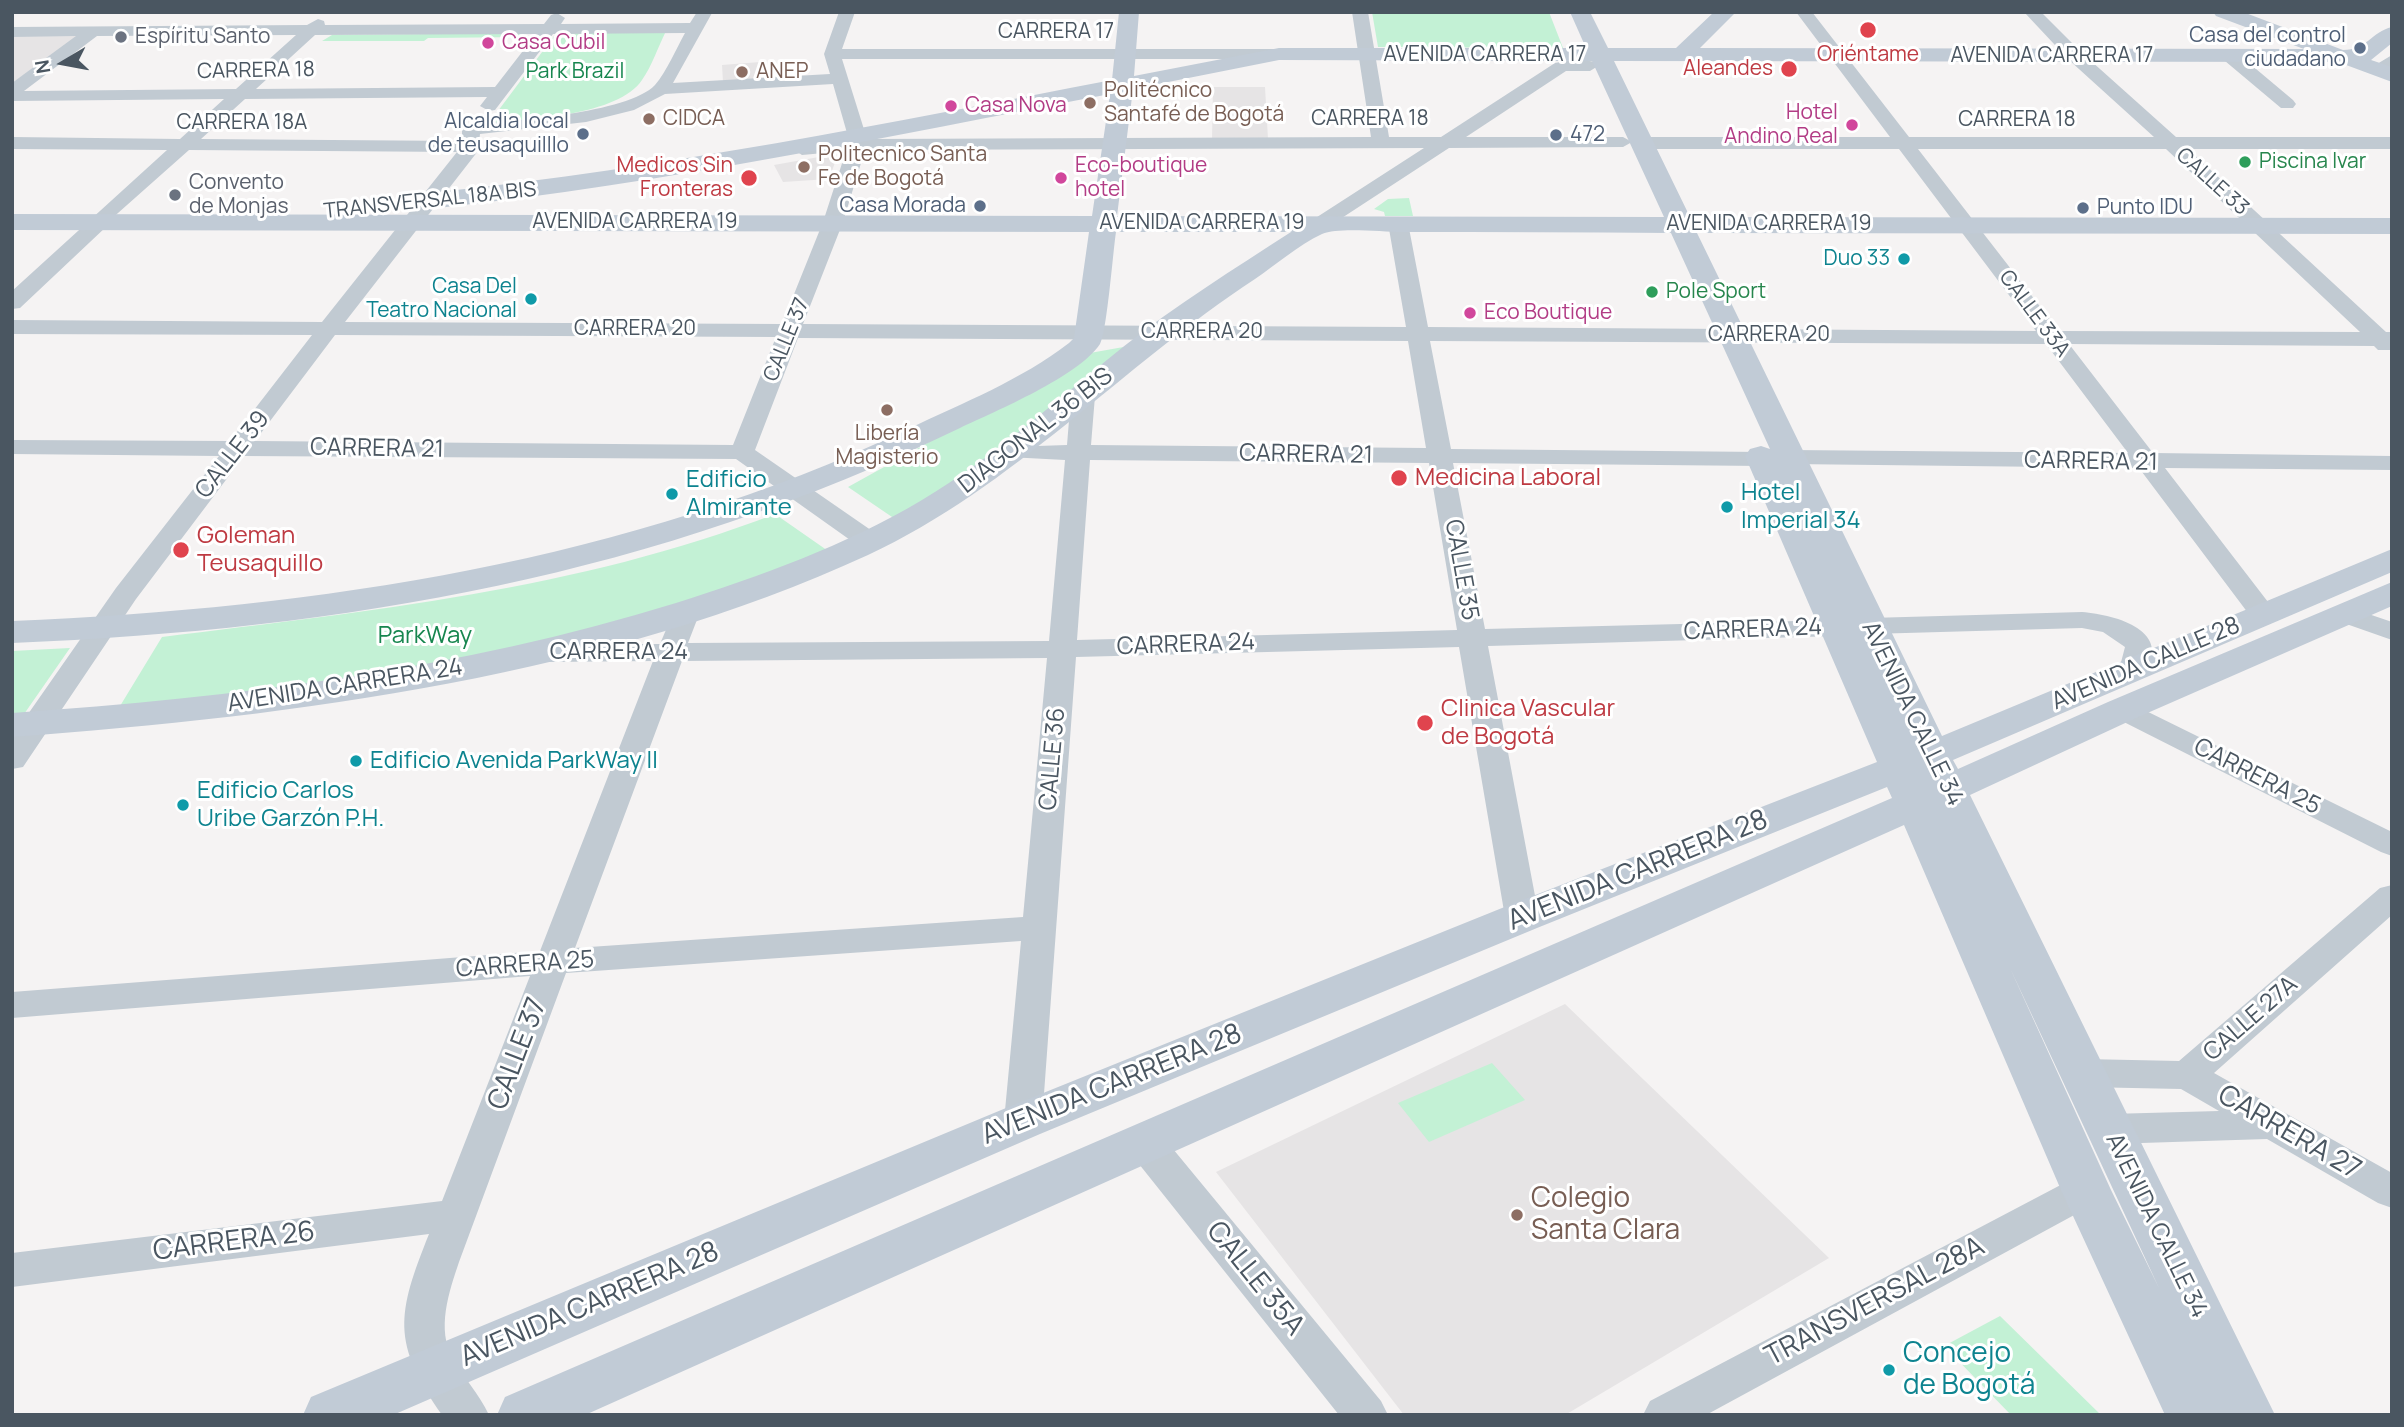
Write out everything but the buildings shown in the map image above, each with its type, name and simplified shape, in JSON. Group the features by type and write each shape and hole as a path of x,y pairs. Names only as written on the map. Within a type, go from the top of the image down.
{"main road":[{"path":"1091,331 1129,12"},
{"name":"AVENIDA CALLE 34","path":"1565,12 1591,59 1670,224 1923,778 2086,1190 2193,1415"},
{"name":"AVENIDA CALLE 34","path":"1580,12 1591,59"},
{"path":"1681,55 1726,12"},
{"path":"2223,12 2353,56 2389,55"},
{"path":"2246,12 2353,56 2389,55"},
{"name":"AVENIDA CARRERA 17","path":"1122,86 1279,54 1556,61 1681,55 2353,56"},
{"name":"TRANSVERSAL 18A BIS","path":"239,218 557,187 858,140 1122,86"},
{"name":"AVENIDA CARRERA 19","path":"12,222 239,218 413,202 833,222 2392,226"},
{"name":"AVENIDA CARRERA 19","path":"12,215 103,219"},
{"name":"DIAGONAL 36 BIS","path":"869,541 931,509 1017,452 1160,332 1321,223"},
{"name":"DIAGONAL 36 BIS","path":"797,491 893,449 1001,396 1082,348 1091,331"},
{"path":"12,632 236,618 465,582 600,552 797,491"},
{"name":"AVENIDA CARRERA 24","path":"25,724 143,715 342,689 534,653 686,612 805,570 869,541"},
{"name":"AVENIDA CALLE 28","path":"1923,778 2133,670 2392,559"},
{"name":"AVENIDA CALLE 28","path":"1923,778 2122,710 2392,593"},
{"name":"AVENIDA CALLE 34","path":"1923,778 2084,1073 2247,1415"},
{"name":"AVENIDA CARRERA 28","path":"331,1415 1023,1121 1522,917 1923,778"},
{"name":"AVENIDA CARRERA 28","path":"525,1415 1145,1143 1923,778"}],"street":[{"path":"12,303 330,12"},
{"name":"CALLE 39","path":"12,760 25,724 103,628 330,328 413,202 466,141 561,12"},
{"path":"661,89 704,12"},
{"path":"1360,12 1381,142"},
{"name":"CALLE 33A","path":"1804,12 2264,615"},
{"name":"CALLE 33","path":"2032,12 2168,143 2262,225 2388,343"},
{"path":"858,140 832,54 847,13 866,13"},
{"path":"12,32 694,28"},
{"path":"12,94 93,32"},
{"path":"840,78 858,34"},
{"name":"CARRERA 17","path":"832,54 1279,54"},
{"path":"2231,57 2287,104"},
{"path":"1321,223 1556,61"},
{"path":"661,89 840,78"},
{"name":"CARRERA 18A","path":"12,143 184,145 466,141 586,117 636,103 661,89"},
{"name":"CARRERA 18","path":"12,94 500,92"},
{"name":"CARRERA 18","path":"858,140 1115,143 2392,143"},
{"name":"CALLE 37","path":"742,452 833,222 858,140"},
{"name":"CALLE 35","path":"1398,223 1522,917"},
{"name":"CARRERA 20","path":"12,327 2052,337 2388,343"},
{"name":"CALLE 36","path":"1023,1121 1083,396"},
{"name":"CARRERA 21","path":"12,447 742,452"},
{"path":"742,452 869,541"},
{"name":"CARRERA 21","path":"1017,452 2392,463"},
{"name":"CALLE 37","path":"467,1415 437,1371 426,1346 423,1328 426,1307 456,1215 686,612"},
{"path":"2345,614 2392,632"},
{"name":"CARRERA 24","path":"534,653 1062,649 2082,620 2108,623 2129,633 2139,645 2139,655 2133,670"},
{"name":"CARRERA 25","path":"2122,710 2392,845"},
{"name":"CALLE 27A","path":"2084,1073 2187,1074 2392,896"},
{"name":"CARRERA 25","path":"12,1005 552,962 1039,928"},
{"name":"CARRERA 27","path":"2187,1074 2392,1192"},
{"path":"2110,1129 2273,1124"},
{"name":"CALLE 35A","path":"1145,1143 1366,1415"},
{"name":"TRANSVERSAL 28A","path":"1665,1415 2086,1190"},
{"name":"CARRERA 26","path":"12,1269 456,1215"}],"shaded area":[{"path":"12,35 82,35 12,83"},
{"name":"ANEP","path":"760,62 762,79 723,82 722,65"},
{"path":"1213,87 1265,87 1268,139 1212,139"},
{"name":"Politecnico Santa Fe de Bogotá","path":"830,155 837,157 829,179 783,182 774,165"},
{"name":"Colegio Santa Clara","path":"1565,1004 1829,1258 1565,1415 1404,1415 1216,1172"}],"green space":[{"path":"1372,12 1549,12 1563,48 1378,47"},
{"name":"Park Brazil","path":"666,31 642,80 630,92 614,101 572,114 489,123 557,32"},
{"path":"526,33 524,37 428,38 424,41 322,41 332,35"},
{"path":"1409,198 1413,216 1385,216 1384,212 1374,209 1388,199"},
{"path":"1129,346 1004,454 895,519 848,487 1090,353"},
{"name":"ParkWay","path":"775,514 831,553 758,581 476,662 117,711 162,637 395,607 549,579 625,562 701,540"},
{"path":"70,648 22,717 12,718 12,651"},
{"path":"1492,1063 1525,1100 1429,1142 1398,1103"},
{"path":"2000,1316 2101,1415 2011,1415 1944,1346"}],"place":[{"name":"Oriéntame","path":"1868,30"},
{"name":"Espíritu Santo","path":"121,37"},
{"name":"Casa Cubil","path":"488,43"},
{"name":"Casa del control ciudadano","path":"2360,48"},
{"name":"Aleandes","path":"1789,69"},
{"name":"ANEP","path":"742,72"},
{"name":"Politécnico Santafé de Bogotá","path":"1090,103"},
{"name":"Casa Nova","path":"951,106"},
{"name":"CIDCA","path":"649,119"},
{"name":"Hotel Andino Real","path":"1852,125"},
{"name":"Alcaldia local de teusaquilllo","path":"583,134"},
{"name":"472","path":"1556,135"},
{"name":"Piscina Ivar","path":"2245,162"},
{"name":"Politecnico Santa Fe de Bogotá","path":"804,167"},
{"name":"Medicos Sin Fronteras","path":"749,178"},
{"name":"Eco-boutique hotel","path":"1061,178"},
{"name":"Convento de Monjas","path":"175,195"},
{"name":"Casa Morada","path":"980,206"},
{"name":"Punto IDU","path":"2083,208"},
{"name":"Duo 33","path":"1904,259"},
{"name":"Pole Sport","path":"1652,292"},
{"name":"Casa Del Teatro Nacional","path":"531,299"},
{"name":"Eco Boutique","path":"1470,313"},
{"name":"Libería Magisterio","path":"887,410"},
{"name":"Medicina Laboral","path":"1399,478"},
{"name":"Edificio Almirante","path":"672,494"},
{"name":"Hotel Imperial 34","path":"1727,507"},
{"name":"Goleman Teusaquillo","path":"181,550"},
{"name":"Clinica Vascular de Bogotá","path":"1425,723"},
{"name":"Edificio Avenida ParkWay II","path":"356,761"},
{"name":"Edificio Carlos Uribe Garzón P.H.","path":"183,805"},
{"name":"Colegio Santa Clara","path":"1517,1215"},
{"name":"Concejo de Bogotá","path":"1889,1370"}]}
